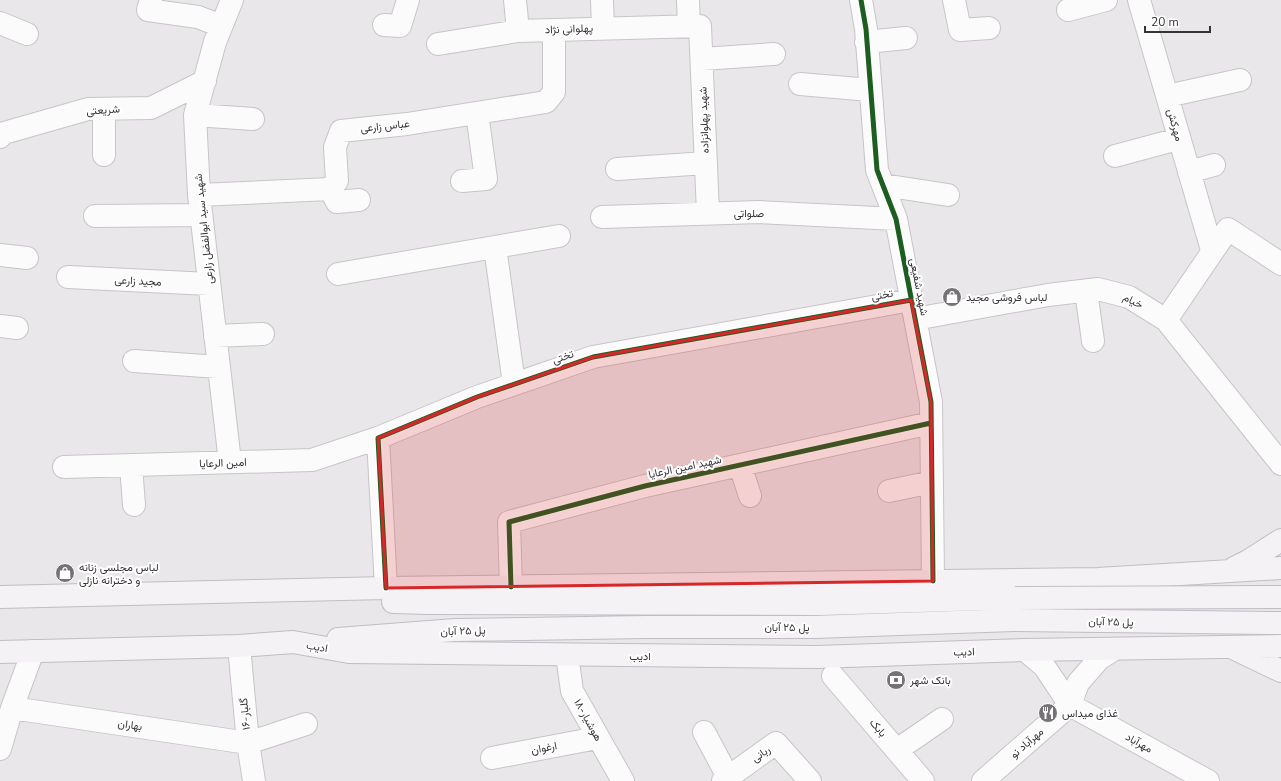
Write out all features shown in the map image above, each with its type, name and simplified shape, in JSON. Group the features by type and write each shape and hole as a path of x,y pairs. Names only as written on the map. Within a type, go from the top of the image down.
{"main road":[{"path":"1226,571 1248,561 1281,540"},
{"path":"0,597 386,588 1098,579 1281,568"},
{"path":"1098,579 1122,586 1132,595 1140,617 1130,634 1113,650"},
{"path":"301,590 336,599 430,603 819,604 1015,598 1281,597"},
{"name":"پل ۲۵ آبان","path":"293,642 463,630 646,627 814,627 1014,620 1281,623"},
{"name":"ادیب","path":"0,652 239,646 293,642 348,652 817,657 1025,650 1113,650 1228,646 1281,646"},
{"path":"1228,646 1281,672"}],"street":[{"path":"151,0 148,10 198,17 221,26"},
{"name":"شهید سید ابوالفضل زارعی","path":"230,462 200,205 196,115 215,42 232,0"},
{"path":"384,25 400,26 408,0"},
{"path":"515,0 518,31"},
{"path":"602,0 603,28"},
{"name":"شهید پهلوانزاده","path":"688,0 702,59 708,213"},
{"name":"شهید شفیعی","path":"861,0 877,170 896,219 931,402 934,581"},
{"path":"954,0 960,30 989,28"},
{"path":"1068,10 1106,0"},
{"name":"مهرکش","path":"1138,0 1212,250"},
{"path":"0,23 27,34"},
{"name":"پهلوانی نژاد","path":"438,44 518,31 695,26"},
{"name":"عباس زارعی","path":"330,189 337,181 335,147 341,131 407,124 546,102 554,92 554,30"},
{"path":"866,42 906,38"},
{"path":"702,59 774,54"},
{"path":"1167,96 1240,80"},
{"name":"شریعتی","path":"0,137 4,133 88,109 151,108 205,81"},
{"path":"800,84 870,90"},
{"path":"104,109 104,155"},
{"path":"462,181 486,178 477,113"},
{"path":"196,115 254,119"},
{"path":"1115,156 1178,139"},
{"path":"617,169 706,162"},
{"path":"1189,172 1214,164"},
{"path":"883,185 948,195"},
{"path":"96,216 330,189 337,202 359,200"},
{"name":"صلواتی","path":"602,217 759,212 896,219"},
{"path":"1166,320 1212,250 1228,229 1281,264"},
{"path":"338,274 559,236"},
{"path":"495,247 514,384"},
{"path":"0,255 27,258"},
{"name":"مجید زارعی","path":"68,277 209,284"},
{"name":"خیام","path":"913,309 1098,289 1128,297 1166,320 1281,464"},
{"path":"1086,291 1093,341"},
{"name":"تختی","path":"378,438 477,397 593,357 913,309"},
{"path":"215,336 263,334"},
{"path":"134,361 218,366"},
{"name":"شهید امین الرعایا","path":"512,587 508,522 645,486 931,423"},
{"path":"378,438 386,588"},
{"name":"امین الرعایا","path":"64,467 312,460 378,438"},
{"path":"740,465 750,496"},
{"path":"131,466 134,505"},
{"path":"888,491 932,482"},
{"name":"۱۶-گلبار","path":"239,646 248,743 254,781"},
{"path":"1025,650 1044,666 1070,705"},
{"path":"1070,705 1078,683 1099,659 1113,650"},
{"path":"0,749 12,708 33,651"},
{"name":"۱۸-هوشیار","path":"567,655 572,691 597,738 623,781"},
{"name":"بابک","path":"833,676 923,781"},
{"name":"مهرآباد نو","path":"983,781 1070,705"},
{"name":"مهرآباد","path":"1070,705 1208,781"},
{"name":"بهاران","path":"12,708 248,743"},
{"path":"897,750 942,719"},
{"path":"248,743 306,724"},
{"path":"704,732 726,779"},
{"name":"ارغوان","path":"492,758 597,738"},
{"name":"ربانی","path":"726,779 776,743 810,781"}],"highlighted area":[{"path":"911,300 931,402 933,581 386,588 378,438 477,397 593,357"}],"cycle path":[{"path":"861,0 866,29 877,170 896,219 931,402 933,581"},
{"path":"386,588 378,438 477,397 593,357 911,300"},
{"path":"511,587 509,522 645,486 931,423"}],"place":[{"name":"لباس فروشی مجید","path":"952,297"},
{"name":"لباس مجلسی زنانه و دخترانه نازلی","path":"65,573"},
{"name":"بانک شهر","path":"896,680"},
{"name":"غذای میداس","path":"1048,713"}]}
